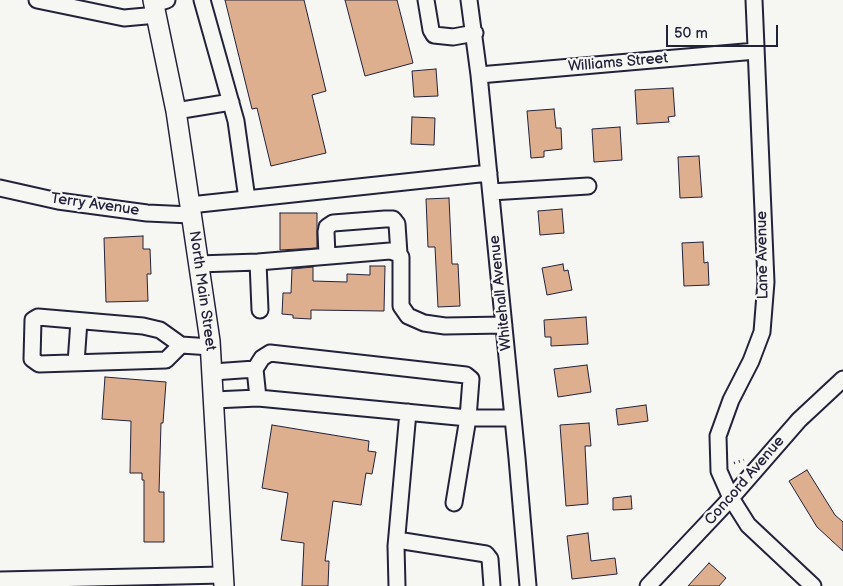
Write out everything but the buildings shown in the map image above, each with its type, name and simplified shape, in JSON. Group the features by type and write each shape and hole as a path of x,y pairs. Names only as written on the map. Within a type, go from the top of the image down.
{"main road":[{"name":"North Main Street","path":"158,5 176,111 211,347 223,580"}],"street":[{"path":"37,0 124,18 158,5"},
{"path":"202,0 236,121 247,199"},
{"path":"426,0 431,30 434,35 453,37 474,33"},
{"name":"Whitehall Avenue","path":"469,0 480,75 528,586"},
{"name":"Lane Avenue","path":"754,0 766,282 762,332 751,361 731,400 718,436 719,471 731,498 748,525 813,586"},
{"name":"Williams Street","path":"480,75 756,51"},
{"path":"176,111 231,102"},
{"name":"Terry Avenue","path":"0,188 58,201 147,213 191,210 247,199 489,173"},
{"path":"491,192 588,186"},
{"path":"326,256 327,227 333,223 393,219 397,224 399,254 401,257 401,306 408,316 424,323 445,326 504,325"},
{"path":"198,264 258,262 390,251 399,254"},
{"path":"258,262 260,310"},
{"path":"181,345 166,360 39,364 32,358 33,320 38,317 143,326 160,330 181,345 211,347"},
{"path":"76,363 79,321"},
{"path":"258,398 255,369 262,358 270,353 466,375 470,379 468,418 454,503"},
{"path":"213,372 255,369"},
{"name":"Concord Avenue","path":"648,586 731,498 799,420 843,379"},
{"path":"214,400 258,398 468,418 513,418"},
{"path":"397,586 397,540 408,412"},
{"path":"397,540 486,554 490,560 492,586"},
{"path":"3,582 223,580"}],"path":[{"path":"734,463 748,459"}]}
